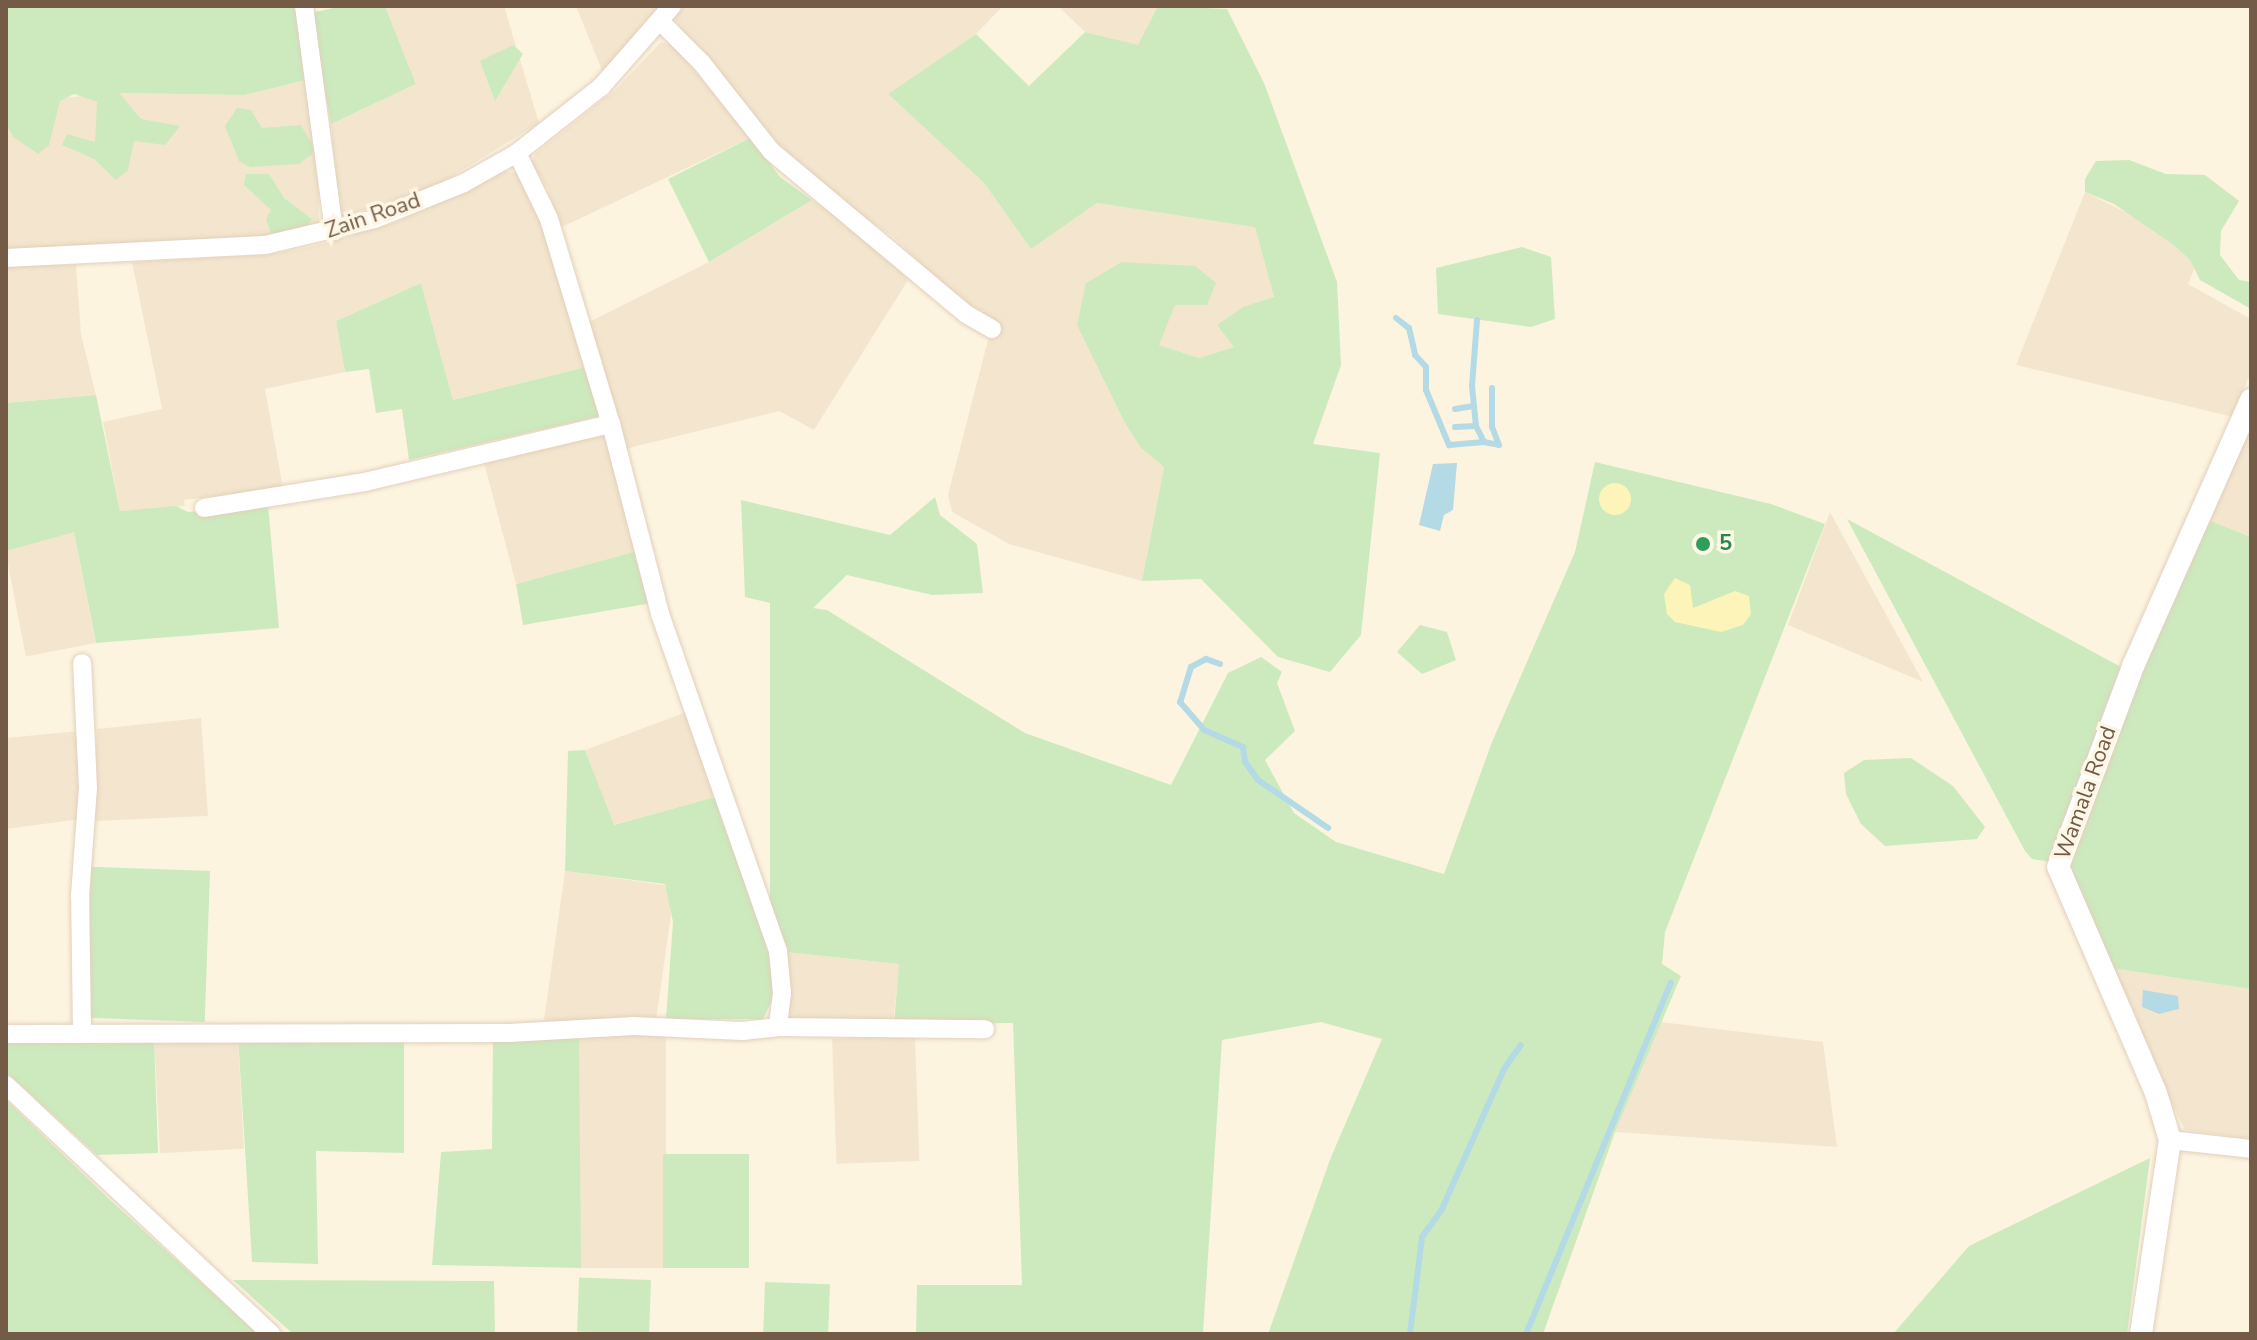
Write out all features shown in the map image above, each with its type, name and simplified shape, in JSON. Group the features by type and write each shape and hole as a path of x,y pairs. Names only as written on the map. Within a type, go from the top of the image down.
{"street":[{"path":"304,6 334,231"},
{"name":"Zain Road","path":"6,258 227,249 334,231 464,183 517,153 601,87 672,6"},
{"path":"660,21 701,62 771,151 958,307 992,329"},
{"path":"517,153 544,202 611,424 660,614 778,951 782,993 778,1027"},
{"name":"Wamala Road","path":"2141,1334 2170,1140 2156,1093 2058,867 2134,664 2251,400"},
{"path":"204,508 365,482 611,424"},
{"path":"82,663 88,788 80,896 82,1032"},
{"path":"6,1034 509,1033 622,1026 742,1031 778,1027 985,1029"},
{"path":"6,1085 271,1334"},
{"path":"2170,1140 2251,1149"}],"shaded area":[{"path":"385,6 504,6 539,123 438,185 340,218 331,124 416,84"},
{"path":"576,6 662,6 603,73"},
{"path":"680,6 1003,6 976,34 888,94 984,183 1031,249 1097,203 1255,226 1274,297 1234,347 1199,358 1159,345 1106,383 1141,448 1164,467 1142,581 1009,544 952,512 948,495 993,320 974,315 892,236 804,175 683,36 675,17"},
{"path":"1058,6 1158,6 1138,46 1085,32"},
{"path":"661,42 675,47 750,138 562,227 547,188 531,163 535,154 615,90"},
{"path":"306,80 317,125 319,225 301,233 6,252 6,103 118,93 245,95"},
{"path":"501,170 518,174 532,186 586,367 453,400 421,283 336,321 345,372 265,389 283,488 184,500 185,506 120,511 103,422 162,409 132,262 274,254 322,244 397,222"},
{"path":"2085,192 2202,250 2188,284 2251,319 2251,372 2233,417 2016,365"},
{"path":"812,200 874,242 910,277 814,430 779,411 625,449 585,324 709,262"},
{"path":"6,264 76,265 81,334 96,395 6,403"},
{"path":"2251,411 2251,537 2206,519"},
{"path":"601,431 608,436 637,551 516,584 483,459"},
{"path":"1830,512 1923,682 1788,625"},
{"path":"74,532 96,643 26,656 6,545"},
{"path":"689,711 715,797 613,825 585,750"},
{"path":"201,718 208,816 95,821 97,729"},
{"path":"78,731 81,819 6,829 6,738"},
{"path":"565,871 675,886 654,1036 544,1021"},
{"path":"786,952 899,964 892,1031 779,1019"},
{"path":"2104,967 2251,989 2251,1139 2185,1130"},
{"path":"1661,1022 1823,1042 1837,1147 1615,1132"},
{"path":"579,1034 666,1034 666,1268 579,1268"},
{"path":"238,1036 244,1149 160,1153 154,1040"},
{"path":"915,1036 919,1161 836,1164 832,1039"}],"green space":[{"path":"6,6 297,6 306,80 245,95 119,93 141,119 180,126 165,145 134,141 128,170 116,180 94,159 62,145 67,134 95,142 97,102 74,94 60,101 49,145 38,154 13,137 6,124"},
{"path":"342,6 385,6 416,84 331,124 311,13"},
{"path":"1158,6 1227,9 1264,83 1337,282 1341,365 1313,444 1380,453 1361,635 1330,672 1278,657 1201,579 1142,581 1164,467 1141,448 1124,421 1077,325 1086,283 1122,262 1195,266 1216,283 1207,305 1175,305 1159,345 1199,358 1234,347 1217,325 1243,307 1274,297 1255,227 1097,203 1031,249 984,183 888,94 976,34 1029,86 1085,32 1138,45"},
{"path":"513,45 523,54 495,101 480,61"},
{"path":"237,108 251,110 262,128 301,125 316,151 299,164 250,167 239,161 225,126"},
{"path":"750,138 780,177 812,200 709,262 668,179"},
{"path":"2129,160 2166,174 2205,175 2239,201 2221,231 2220,255 2239,280 2251,282 2251,309 2200,280 2190,260 2175,246 2114,204 2085,192 2085,179 2096,161"},
{"path":"246,174 269,174 284,198 312,219 301,233 271,234 266,219 271,210 244,185"},
{"path":"1522,247 1551,257 1555,319 1531,327 1438,314 1436,268"},
{"path":"421,283 453,400 586,367 604,415 409,460 402,409 376,413 369,369 345,372 336,321"},
{"path":"96,395 120,511 176,506 188,512 268,504 279,628 96,643 74,532 6,551 6,403"},
{"path":"1595,462 1771,504 1825,524 1665,932 1662,964 1681,976 1615,1132 1543,1334 1268,1334 1331,1157 1382,1039 1321,1022 1222,1040 1203,1334 916,1334 917,1285 1022,1285 1013,1023 894,1024 899,964 786,952 770,908 770,603 745,597 741,500 890,535 935,497 940,515 977,544 983,593 932,595 847,575 813,608 827,610 1025,733 1171,785 1228,673 1261,657 1282,672 1277,683 1295,731 1265,760 1294,813 1336,842 1444,874 1492,742 1575,552"},
{"path":"1847,519 2121,667 2052,862 2032,859 2025,851"},
{"path":"2206,519 2251,537 2251,989 2104,967 2067,872 2138,671"},
{"path":"637,551 652,603 523,625 516,584"},
{"path":"1420,625 1447,632 1456,660 1422,674 1397,652"},
{"path":"585,750 614,825 715,797 768,936 779,986 763,1019 666,1019 673,922 665,884 565,871 568,751"},
{"path":"1911,758 1953,786 1985,827 1977,839 1885,846 1861,824 1846,794 1844,773 1864,760"},
{"path":"91,867 210,871 205,1022 86,1018"},
{"path":"493,1033 579,1034 581,1268 432,1265 441,1152 492,1149"},
{"path":"404,1035 404,1153 316,1151 318,1264 252,1262 238,1036"},
{"path":"6,1037 154,1038 158,1153 97,1155 6,1072"},
{"path":"6,1100 110,1200 258,1334 6,1334"},
{"path":"663,1154 749,1154 749,1268 663,1268"},
{"path":"2150,1158 2127,1334 1893,1334 1969,1246"},
{"path":"579,1277 651,1280 649,1334 577,1331"},
{"path":"233,1280 494,1281 495,1334 293,1334"},
{"path":"765,1282 830,1284 828,1334 763,1334"}],"sand":[{"path":"1615,483 1627,487 1631,499 1627,511 1615,515 1603,511 1599,499 1603,487"},
{"path":"1675,578 1690,585 1693,608 1735,591 1749,596 1751,614 1743,625 1721,632 1675,622 1667,614 1664,594"}],"water":[{"path":"1457,463 1453,510 1444,515 1440,531 1419,525 1433,464"},
{"path":"2143,990 2178,996 2179,1009 2159,1014 2142,1007"}],"waterway":[{"path":"1396,318 1409,328 1415,355 1426,367 1426,390 1449,445 1484,442"},
{"path":"1477,320 1472,386 1476,426 1484,442 1499,445 1492,427 1492,388"},
{"path":"1455,409 1474,406"},
{"path":"1455,427 1476,426"},
{"path":"1220,664 1206,659 1191,667 1180,702 1204,730 1243,747 1245,762 1258,780 1328,828"},
{"path":"1526,1334 1671,983"},
{"path":"1410,1334 1422,1237 1442,1209 1504,1069 1521,1045"}],"place":[{"name":"5","path":"1703,544"}]}
